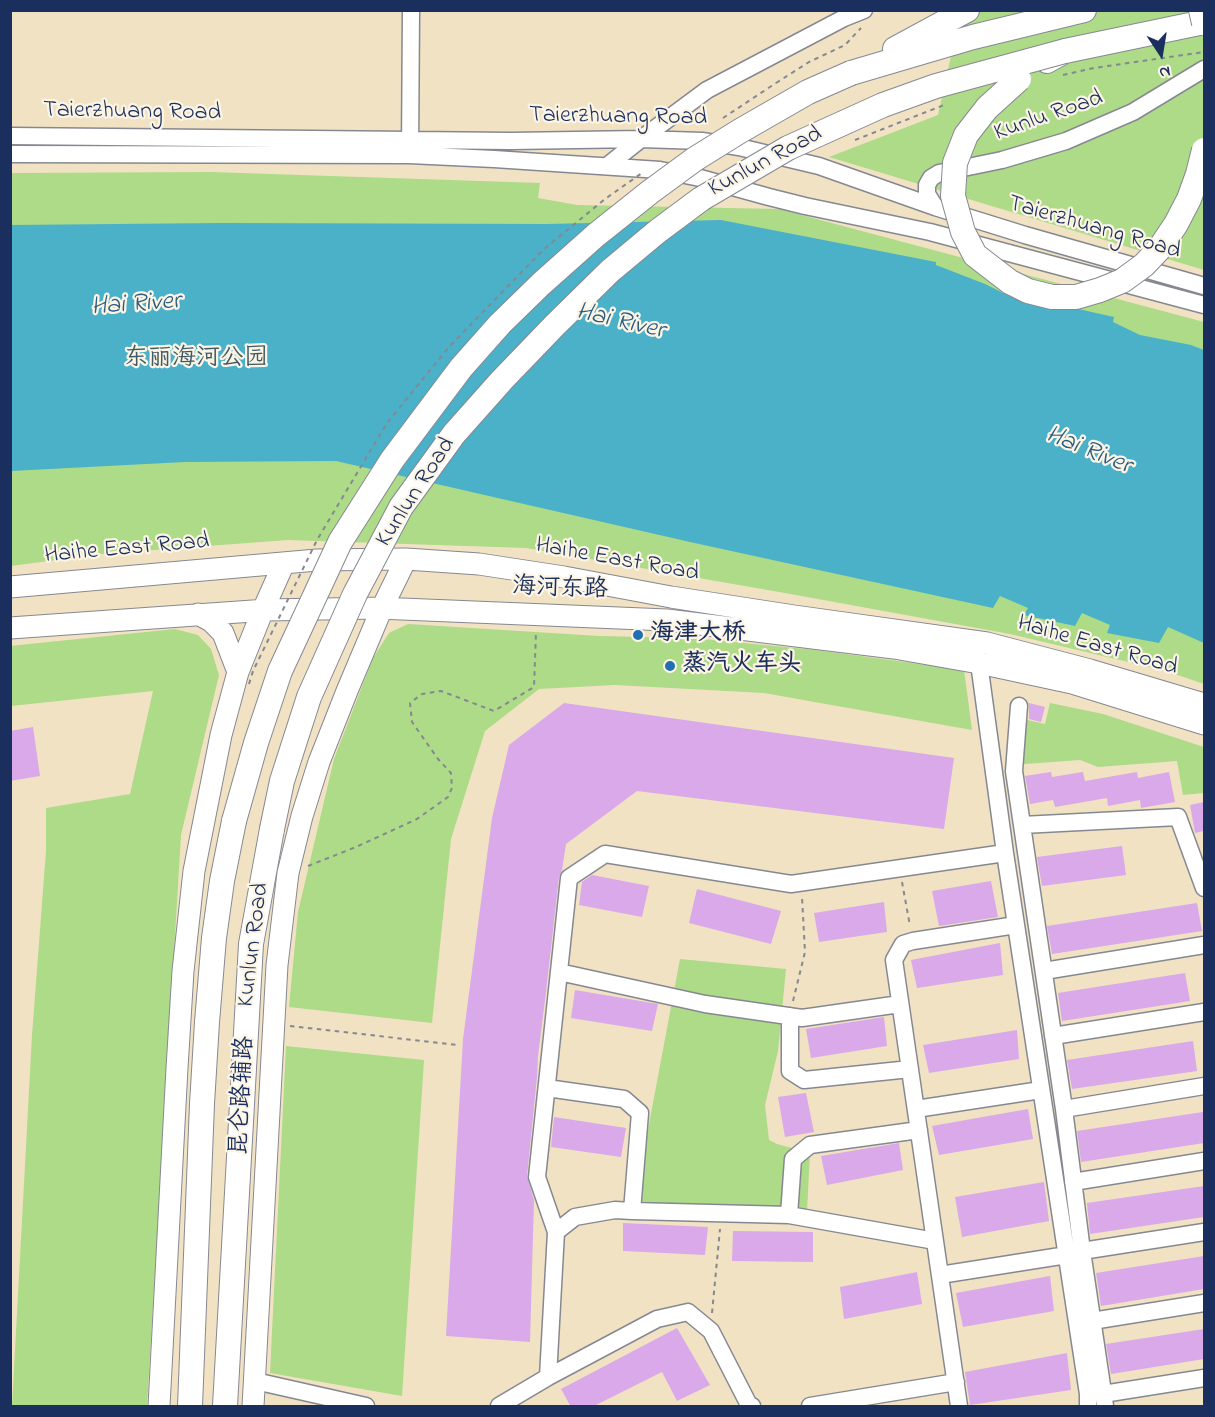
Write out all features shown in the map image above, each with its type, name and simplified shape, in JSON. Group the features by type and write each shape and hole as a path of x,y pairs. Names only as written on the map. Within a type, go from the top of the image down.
{"highway":[{"path":"851,73 967,10"},
{"path":"1201,10 1204,22"},
{"name":"Kunlun Road","path":"190,1407 207,1022 217,915 234,820 280,671 340,542 392,460 461,368 500,324 596,235 695,159 740,130 808,92 851,73 973,37 1076,12"},
{"name":"Kunlun Road","path":"225,1407 251,944 272,829 282,781 309,697 355,594 401,507 454,434 555,325 610,272 701,199 788,148 883,105 936,86 1065,51 1204,22"},
{"path":"1065,51 1019,79 987,108 966,135 955,163 953,196 963,232 975,255 1010,282 1028,291 1052,297 1076,297 1122,280 1144,265 1160,248 1176,224 1189,199 1204,150"}],"main road":[{"name":"Haihe East Road","path":"10,587 317,560 406,559 479,564 693,600 987,643 1090,670 1204,704"},
{"path":"380,608 406,559"},
{"path":"262,615 289,573 303,564 317,560"},
{"path":"371,560 382,566 386,574 380,608"},
{"path":"159,1407 177,1068 194,871 221,735 238,672 284,563"},
{"name":"海河东路","path":"10,628 198,614 262,615 380,608 668,620 894,648 979,663 1072,683 1204,724"},
{"name":"昆仑路辅路","path":"253,1407 273,1024 288,873 302,816 319,762 380,608"},
{"path":"372,632 379,624 392,617 423,610"},
{"path":"198,614 211,621 223,633 238,672"}],"street":[{"path":"410,148 411,10"},
{"path":"607,166 707,90 844,18 864,10"},
{"name":"Kunlu Road","path":"935,207 927,194 927,185 931,178 939,173 1002,160 1066,141 1133,112 1204,69"},
{"name":"Taierzhuang Road","path":"10,136 410,148 484,158 660,171 700,178 796,204 930,232 1204,305"},
{"name":"Taierzhuang Road","path":"10,154 410,148 511,141 641,139 702,141 739,147 819,166 935,207 1204,286"},
{"path":"979,663 1041,1090 1074,1253 1092,1321 1104,1400 1204,1378"},
{"path":"1019,706 1014,771 1073,1182 1074,1253 1088,1407"},
{"path":"1022,825 1178,817 1204,888"},
{"path":"548,1377 556,1232 537,1177 569,878 604,854 791,884 1005,853"},
{"path":"959,1407 894,960 903,944 913,941 1016,925"},
{"path":"1044,971 1204,945"},
{"path":"559,972 705,1004 802,1018 900,1004"},
{"path":"1053,1036 1204,1012"},
{"path":"790,1016 790,1071 804,1080 910,1069"},
{"path":"1064,1109 1204,1086"},
{"path":"547,1088 624,1099 640,1113 632,1210"},
{"path":"915,1109 1041,1090"},
{"path":"789,1215 793,1160 810,1145 919,1130"},
{"path":"1073,1182 1204,1161"},
{"path":"556,1232 575,1217 615,1210 632,1210 789,1215 934,1241"},
{"path":"940,1275 1204,1232"},
{"path":"1092,1321 1204,1304"},
{"path":"499,1407 548,1377 657,1319 688,1312 711,1331 752,1407"},
{"path":"255,1381 366,1407"},
{"path":"810,1407 956,1382"}],"path":[{"path":"776,83 809,62 845,45 861,28"},
{"path":"288,873 356,847 417,819 448,797 452,788 451,773 438,759 412,722 410,703 422,694 441,691 494,711 534,687 536,615"},
{"path":"899,868 913,941"},
{"path":"790,1016 805,952 801,882"},
{"path":"273,1024 458,1045"},
{"path":"711,1331 721,1213"}],"green space":[{"path":"961,11 1204,11 1204,270 829,157 938,115"},
{"name":"东丽海河公园","path":"211,172 540,183 538,198 577,205 779,209 1204,322 1204,684 1166,671 1010,634 526,548 288,540 101,554 11,566 10,173"},
{"path":"408,624 599,636 692,638 816,650 964,670 972,730 764,693 615,685 539,689 485,731 451,839 432,1023 289,1007 298,912 334,759 373,658 389,633"},
{"path":"175,629 198,635 211,649 219,675 181,835 147,1406 12,1406 32,1035 46,851 46,808 130,794 153,691 11,706 10,646"},
{"path":"1050,703 1103,714 1204,747 1204,793 1183,795 1177,761 1098,767 1080,760 1014,764 1014,717 1045,724"},
{"path":"680,959 786,969 778,1051 765,1105 769,1140 810,1153 807,1212 634,1204"},
{"path":"286,1046 424,1060 402,1396 270,1373"}],"water":[{"name":"Hai River","path":"721,220 936,262 936,265 1009,296 1114,317 1113,322 1140,335 1191,345 1204,350 1204,643 1168,627 1159,643 1107,633 1110,625 1082,613 1075,626 1024,615 1028,608 1000,596 993,608 336,461 185,462 11,471 11,225 547,224"}],"building":[{"path":"564,703 954,758 944,829 637,791 566,844 559,877 538,1056 527,1176 534,1200 530,1342 446,1336 463,1039 492,818 509,745"},
{"path":"1029,703 1045,707 1041,722 1029,719"},
{"path":"33,727 40,776 10,781 10,731"},
{"path":"1051,772 1052,777 1083,772 1085,781 1137,772 1138,778 1169,772 1175,802 1141,808 1140,800 1108,806 1107,798 1055,807 1053,800 1030,804 1025,776"},
{"path":"1204,802 1204,831 1195,833 1190,805"},
{"path":"1122,846 1126,875 1042,886 1037,857"},
{"path":"592,875 649,886 642,917 579,905 582,882"},
{"path":"991,881 998,917 939,926 932,891"},
{"path":"697,889 781,911 771,944 689,923"},
{"path":"884,902 887,932 819,942 814,913"},
{"path":"1197,903 1202,931 1052,954 1047,926"},
{"path":"1000,943 1003,975 917,988 911,960"},
{"path":"1185,973 1190,1001 1062,1021 1058,993"},
{"path":"575,990 658,1004 652,1031 571,1018"},
{"path":"884,1017 887,1046 811,1058 806,1029"},
{"path":"1017,1030 1019,1059 929,1073 923,1045"},
{"path":"1193,1041 1197,1071 1072,1089 1067,1060"},
{"path":"806,1093 814,1132 785,1137 778,1097"},
{"path":"1028,1109 1033,1139 939,1155 932,1126"},
{"path":"1203,1112 1204,1143 1081,1162 1077,1131"},
{"path":"554,1117 626,1128 621,1157 551,1147"},
{"path":"899,1143 903,1170 827,1185 821,1156"},
{"path":"1044,1182 1049,1221 962,1237 955,1197"},
{"path":"1204,1186 1204,1217 1090,1234 1087,1203"},
{"path":"623,1223 708,1227 705,1255 623,1251"},
{"path":"733,1231 813,1232 813,1262 732,1261"},
{"path":"1204,1256 1204,1289 1101,1306 1096,1273"},
{"path":"917,1272 922,1304 844,1319 840,1287"},
{"path":"1050,1276 1054,1311 963,1327 956,1293"},
{"path":"677,1328 710,1385 677,1401 662,1372 592,1407 571,1407 561,1389"},
{"path":"1204,1329 1204,1359 1111,1374 1106,1344"},
{"path":"1067,1353 1071,1390 970,1405 965,1372"}],"place":[{"name":"海津大桥","path":"638,635"},
{"name":"蒸汽火车头","path":"670,666"}]}
